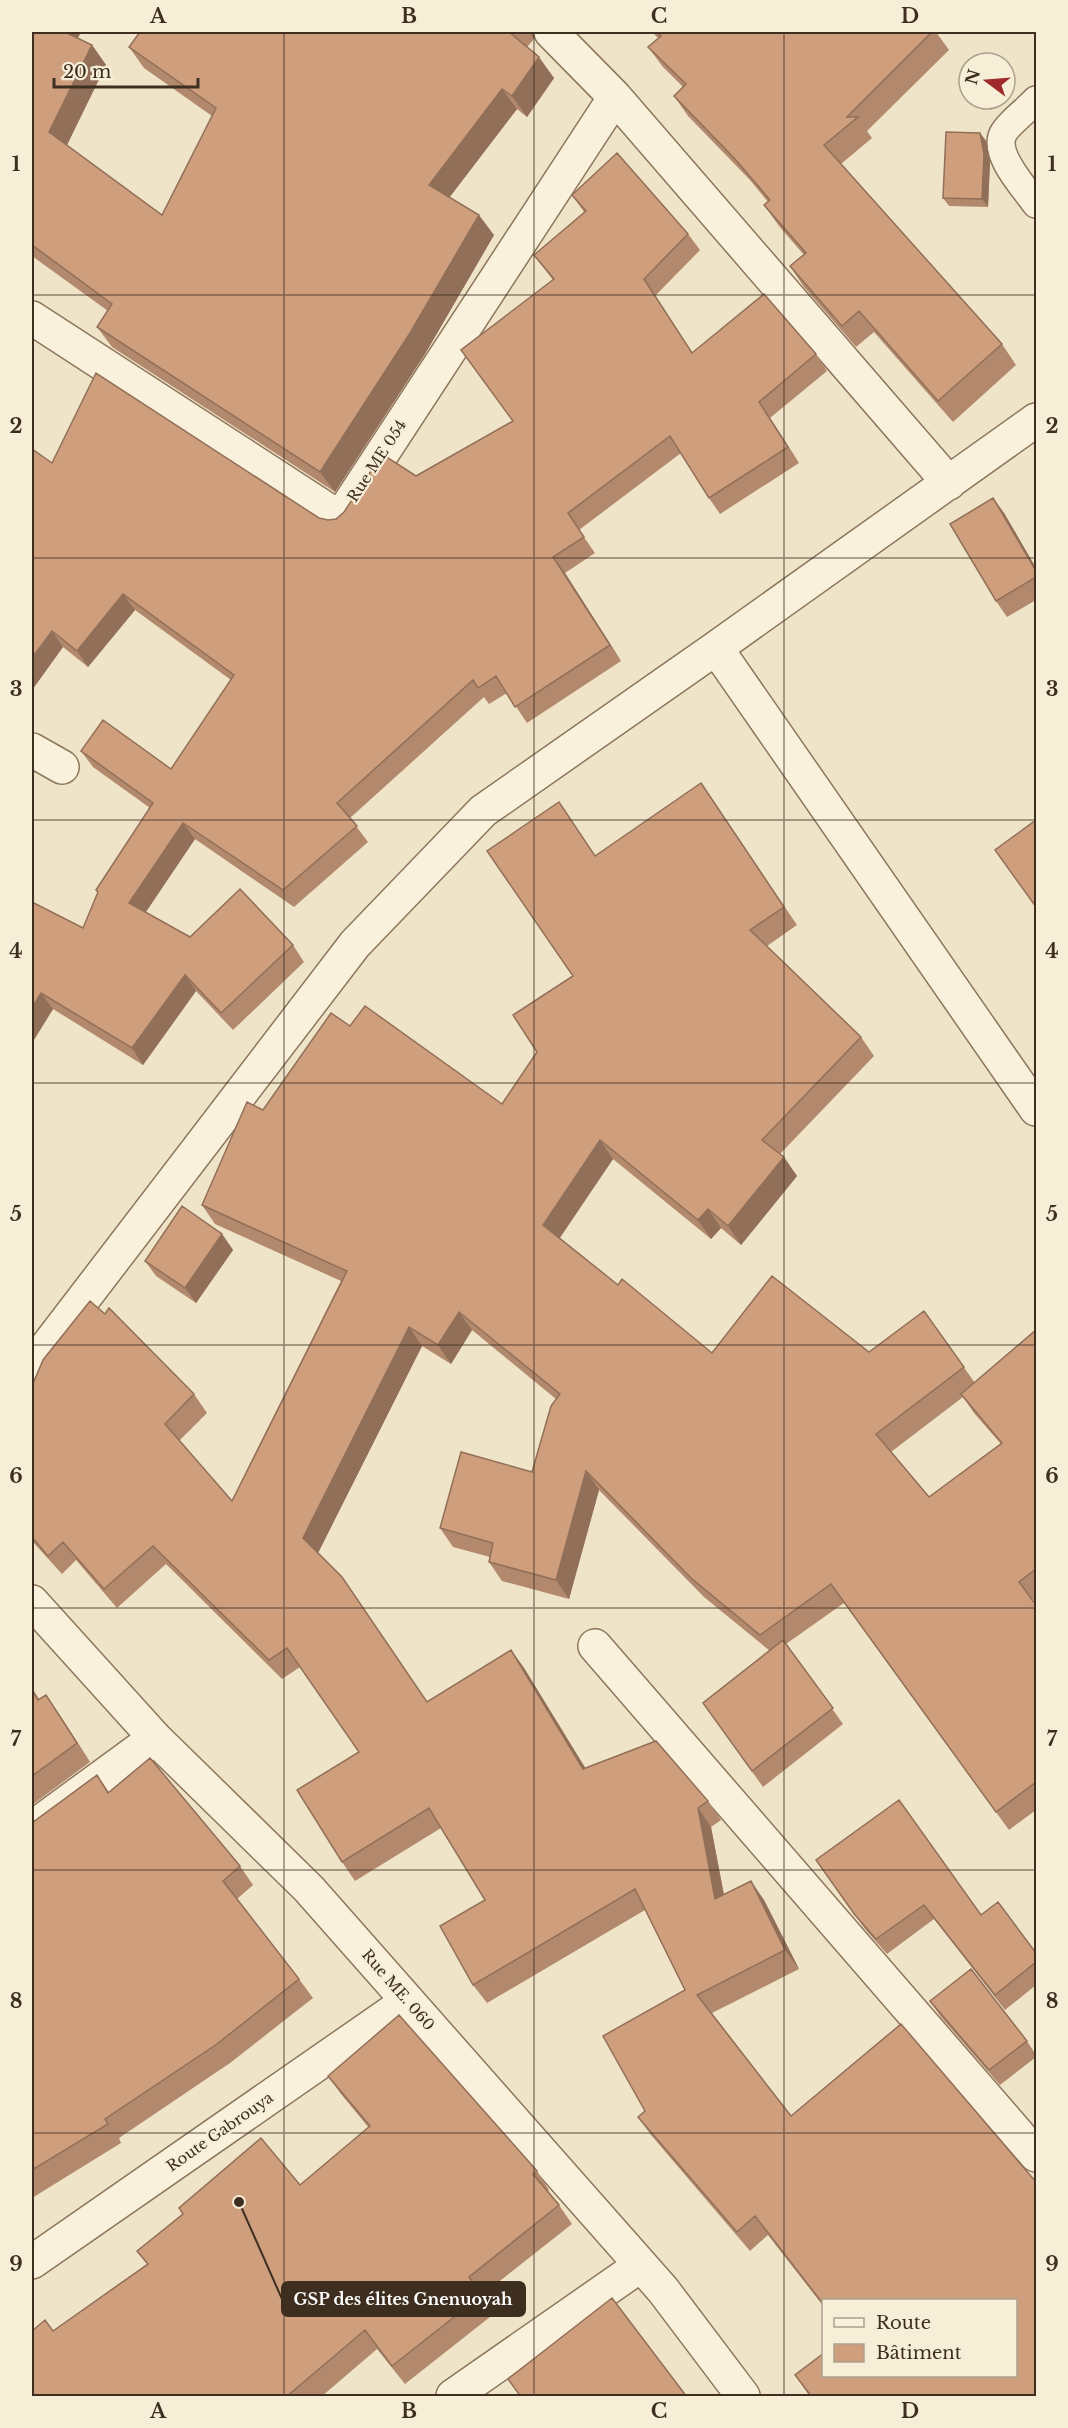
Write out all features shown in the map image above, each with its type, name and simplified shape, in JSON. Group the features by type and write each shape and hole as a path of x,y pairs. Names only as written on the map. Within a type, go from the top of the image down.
{"street":[{"path":"551,32 615,97 949,483"},
{"name":"Rue ME 054","path":"32,318 340,518 615,97"},
{"path":"32,1366 355,944 483,811 1036,420"},
{"path":"716,648 1036,1108"},
{"path":"32,750 62,767"},
{"name":"Rue ME. 060","path":"32,1602 156,1738 309,1889 663,2290 743,2397"},
{"path":"595,1646 1036,2155"},
{"path":"32,1828 156,1738"},
{"name":"Route Gabrouya","path":"32,2262 408,2001"},
{"path":"453,2397 641,2265"}],"lane":[{"path":"1036,100 1003,134 1001,147 1006,161 1036,204"}],"building":[{"path":"32,32 65,32 92,45 49,132 162,215 216,108 129,47 140,32 509,32 539,57 512,96 502,89 429,185 479,215 410,333 320,472 97,327 112,304 32,245"},
{"path":"657,32 932,32 847,117 858,117 824,145 1002,344 938,401 859,311 842,326 790,266 806,253 764,205 770,200 735,159 674,96 686,84 648,47 661,36"},
{"path":"946,132 980,133 984,154 982,199 943,198"},
{"path":"617,153 688,234 644,279 692,353 764,294 816,354 759,402 788,447 709,498 670,436 568,513 584,537 553,557 610,645 515,707 496,676 478,688 473,680 337,803 357,826 283,890 183,823 129,903 190,937 240,889 293,945 221,1013 185,975 132,1048 41,993 32,1008 32,902 83,928 98,892 96,890 153,803 81,751 103,720 171,769 234,675 123,594 77,651 52,631 32,658 32,449 52,463 96,373 319,518 336,519 344,512 382,454 416,476 513,421 461,350 554,279 534,255 586,211 572,195"},
{"path":"993,498 1036,571 1036,577 996,601 950,524"},
{"path":"701,783 784,907 750,930 861,1037 762,1140 784,1157 728,1226 708,1209 698,1220 600,1140 543,1225 618,1285 622,1279 712,1353 772,1276 869,1352 924,1311 964,1367 876,1434 929,1497 1002,1443 961,1394 1036,1330 1036,1569 1019,1582 1036,1605 1036,1782 996,1812 831,1584 760,1635 691,1578 586,1471 556,1580 489,1562 493,1543 440,1528 461,1452 532,1472 551,1406 560,1394 459,1312 438,1345 409,1327 303,1538 342,1577 427,1702 511,1650 583,1769 656,1741 708,1801 698,1808 715,1899 751,1881 785,1950 697,1995 791,2116 901,2024 1036,2182 1036,2397 812,2397 795,2375 822,2355 822,2377 1017,2377 1017,2299 822,2299 822,2302 755,2216 737,2232 638,2117 645,2111 603,2036 685,1990 635,1889 473,1985 440,1926 485,1900 429,1808 342,1862 297,1790 359,1752 287,1648 269,1660 153,1546 104,1589 63,1542 48,1556 32,1537 32,1386 43,1360 90,1301 105,1314 109,1308 194,1394 165,1424 232,1501 347,1271 202,1205 247,1102 263,1110 331,1013 350,1026 365,1006 502,1104 537,1052 513,1015 573,976 487,851 559,802 595,856"},
{"path":"1036,820 1036,907 995,850"},
{"path":"182,1206 222,1234 185,1288 145,1261"},
{"path":"783,1640 833,1708 752,1771 703,1703"},
{"path":"32,1690 38,1700 46,1695 77,1743 32,1776"},
{"path":"150,1758 240,1866 223,1881 299,1979 217,2044 105,2119 108,2124 32,2170 32,1823 97,1775 108,1793"},
{"path":"899,1800 981,1915 998,1902 1036,1953 1036,1962 995,1995 924,1905 876,1939 855,1915 816,1860"},
{"path":"971,1969 1027,2041 989,2070 930,2001"},
{"path":"399,2015 537,2171 533,2174 559,2205 469,2277 482,2295 392,2366 365,2330 286,2397 32,2397 32,2331 45,2320 53,2331 148,2264 137,2251 183,2214 179,2208 261,2138 300,2185 370,2126 328,2076"},
{"path":"612,2298 687,2397 521,2397 508,2379"}],"place":[{"name":"GSP des élites Gnenuoyah","path":"239,2202"}]}
